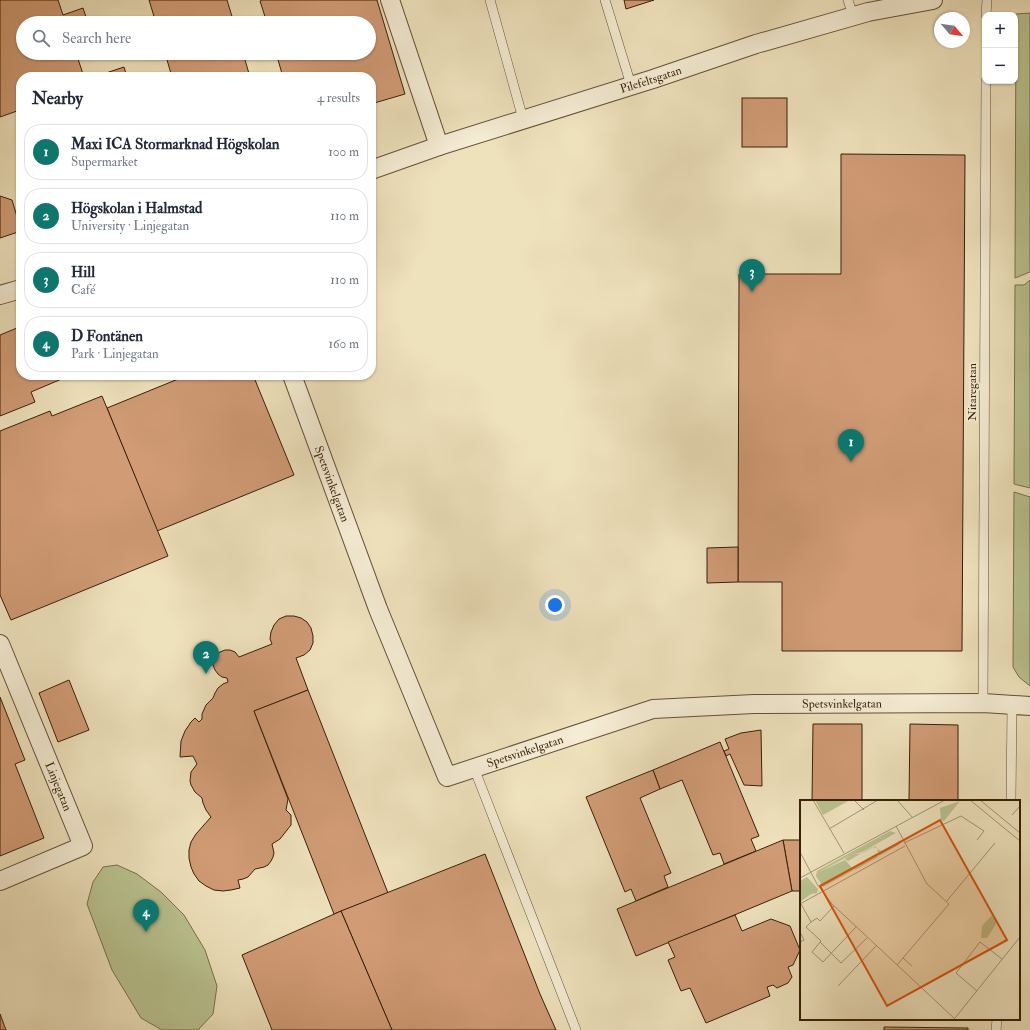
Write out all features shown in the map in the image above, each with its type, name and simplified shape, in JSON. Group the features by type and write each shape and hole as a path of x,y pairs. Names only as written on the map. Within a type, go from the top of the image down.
{"street":[{"path":"390,0 439,146"},
{"name":"Pilefeltsgatan","path":"376,168 439,146 756,44 851,8 868,12 933,0"},
{"path":"0,295 16,290"},
{"name":"Spetsvinkelgatan","path":"294,380 378,609 447,777 653,709 754,704 983,703 1030,706"},
{"name":"Linjegatan","path":"0,644 82,846 0,881"}],"lane":[{"path":"490,0 523,119"},
{"path":"605,0 631,85"},
{"path":"986,12 987,0"},
{"name":"Nitaregatan","path":"983,703 986,84"},
{"path":"1011,800 1012,704"},
{"path":"474,768 576,1030"},
{"path":"996,1030 997,1020"}],"green space":[{"path":"1030,13 1030,272 1015,278 1016,84 1018,84 1018,14"},
{"path":"1030,280 1030,488 1014,484 1015,285 1024,285"},
{"path":"1014,492 1030,497 1030,686 1019,677 1013,667"},
{"path":"117,865 137,874 161,892 184,915 205,950 217,986 213,1014 198,1030 162,1030 141,1018 112,970 87,904 93,882 103,867"}],"building":[{"path":"0,0 58,0 63,15 83,8 86,16 16,16 16,60 78,60 82,72 16,72 16,111 0,117"},
{"path":"149,0 227,0 232,16 154,16"},
{"path":"377,0 405,94 376,103 376,72 282,72 278,60 376,60 376,16 265,16 260,1"},
{"path":"624,0 654,0 626,9"},
{"path":"167,60 245,60 249,72 171,72"},
{"path":"124,67 126,72 109,72"},
{"path":"742,98 787,98 787,147 742,147"},
{"path":"841,154 965,155 962,651 782,651 782,582 738,582 739,274 841,274"},
{"path":"0,196 12,200 16,214 16,233 0,238"},
{"path":"16,328 16,380 59,380 31,392 35,402 0,416 0,335"},
{"path":"176,380 255,380 294,475 157,531 107,408"},
{"path":"102,396 168,556 11,620 0,595 0,431 50,411 52,416"},
{"path":"738,547 738,582 707,583 707,548"},
{"path":"286,616 301,618 307,622 311,628 313,643 310,650 304,655 296,658 308,690 254,711 288,799 286,810 291,815 291,825 280,839 272,844 274,853 268,865 255,869 248,877 238,880 240,888 223,891 214,890 199,881 194,874 189,858 191,842 211,817 206,810 202,798 195,792 191,785 191,772 197,764 193,756 180,757 181,741 191,722 195,718 199,722 202,719 202,714 206,705 213,698 218,688 228,682 227,678 222,677 215,670 213,665 216,655 225,650 230,650 235,652 239,657 272,644 270,639 274,625 279,619"},
{"path":"69,680 89,730 58,742 39,693"},
{"path":"308,690 388,893 334,914 254,711"},
{"path":"0,697 25,760 15,764 44,838 0,856"},
{"path":"813,724 862,724 862,800 812,800"},
{"path":"910,724 958,725 958,800 909,800"},
{"path":"761,730 762,786 744,785 730,754 726,756 724,751 729,749 725,739 741,733"},
{"path":"720,742 759,836 751,839 756,851 724,864 720,853 713,855 682,780 660,789 653,770"},
{"path":"653,770 660,789 640,798 671,873 664,876 668,887 636,901 631,889 625,892 586,797"},
{"path":"783,840 800,840 800,891 792,891"},
{"path":"783,840 792,891 636,956 617,909"},
{"path":"485,854 540,994 556,1030 392,1030 341,911"},
{"path":"341,911 392,1030 272,1030 242,955"},
{"path":"735,915 742,931 771,919 790,926 800,950 793,965 788,967 792,977 788,983 777,988 773,985 767,987 770,996 706,1023 690,988 681,991 668,960 675,957 668,942"},
{"path":"0,1014 6,1030 0,1030"},
{"path":"884,1027 968,1028 968,1030 884,1030"}],"place":[{"name":"Hill","path":"752,292"},
{"name":"Maxi ICA Stormarknad Högskolan","path":"851,462"},
{"name":"Högskolan i Halmstad","path":"206,674"},
{"name":"D Fontänen","path":"146,932"}]}
